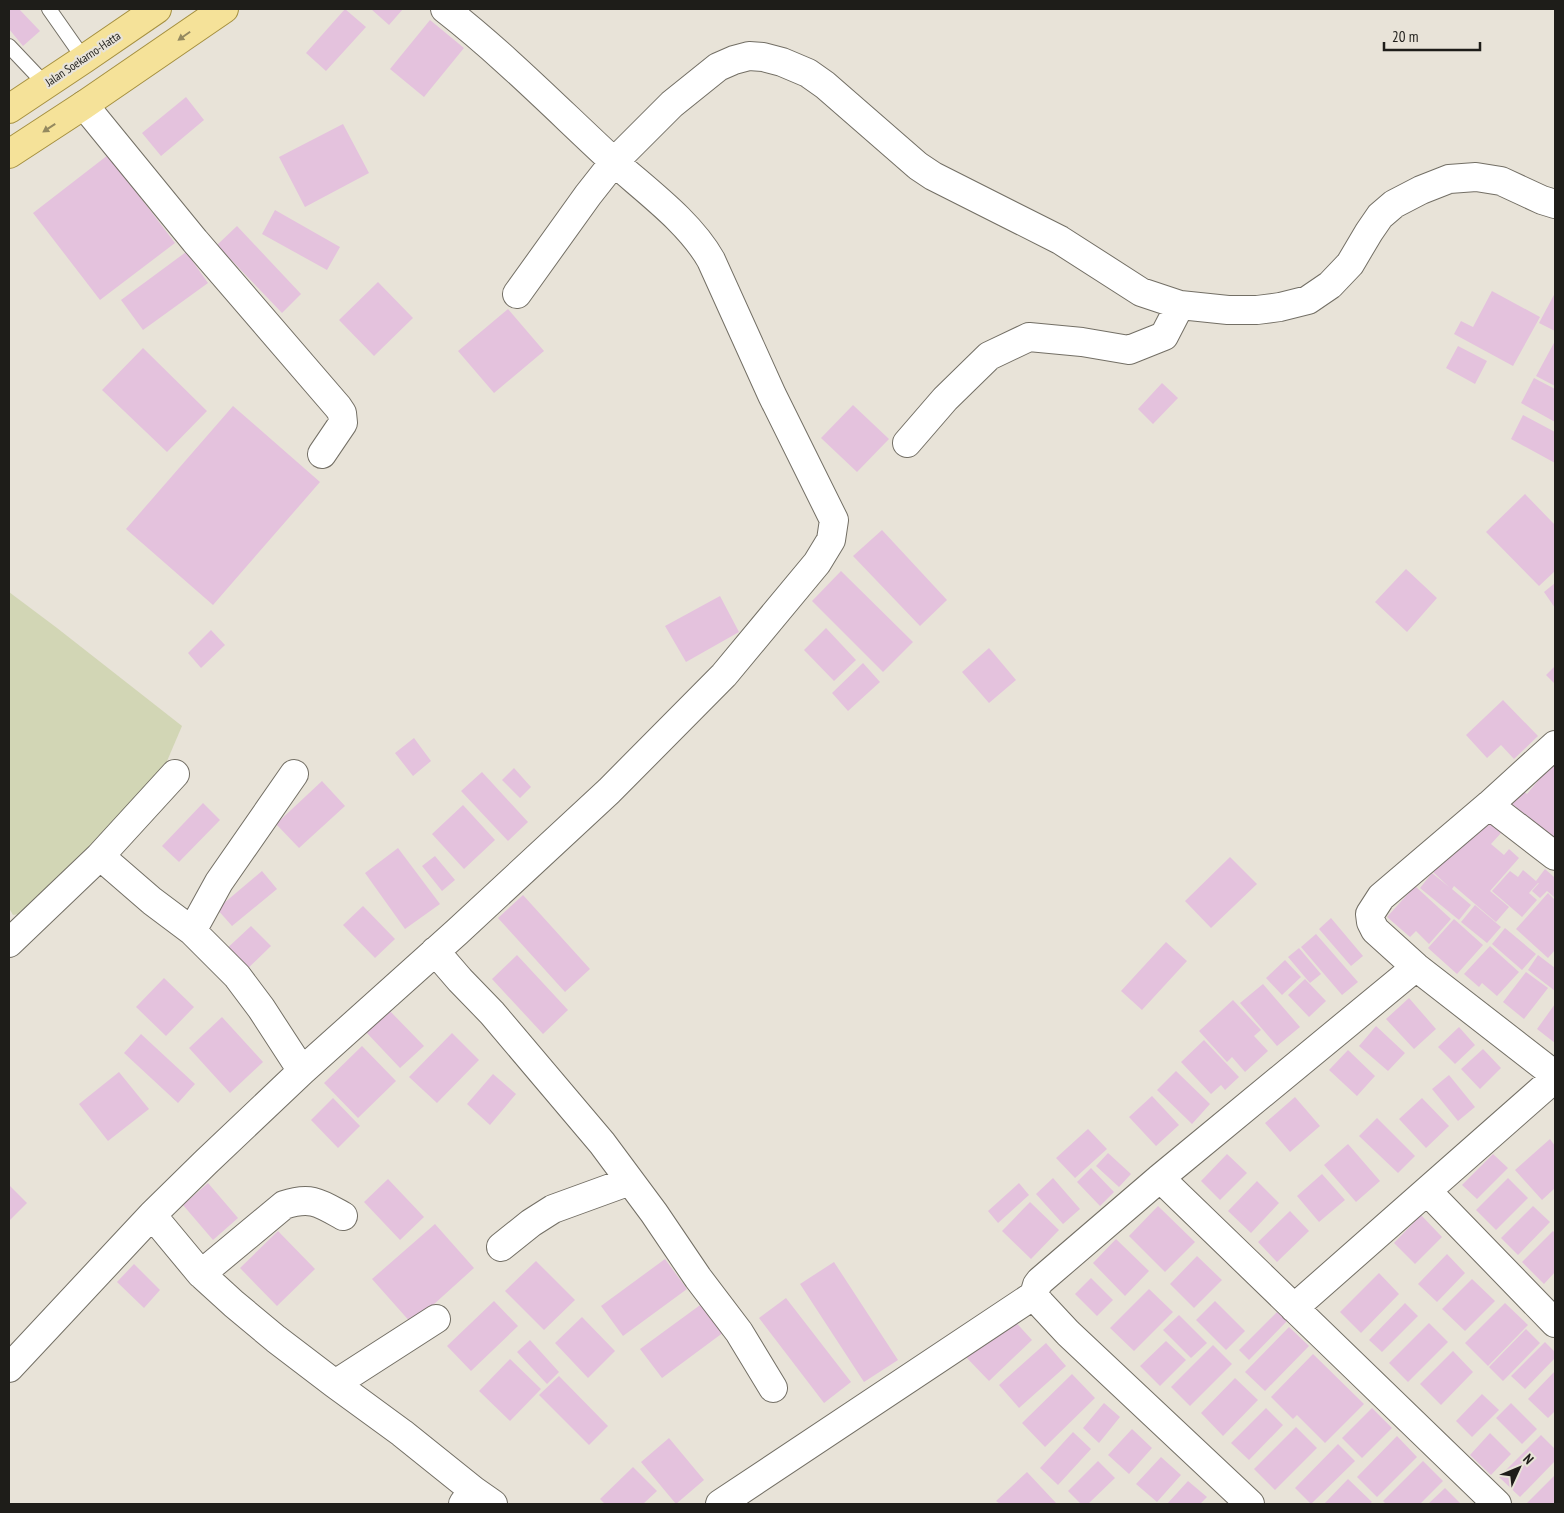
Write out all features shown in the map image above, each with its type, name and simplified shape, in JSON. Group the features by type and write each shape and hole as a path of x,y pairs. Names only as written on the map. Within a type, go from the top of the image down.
{"main road":[{"name":"Jalan Soekarno-Hatta","path":"9,109 157,9"},
{"path":"9,154 224,9"}],"street":[{"path":"9,1368 152,1215 302,1072 609,791 724,675 817,563 831,540 834,520 772,395 704,246 679,220 497,52 445,9"},
{"path":"517,294 614,162 672,104 718,67 749,56 782,62 808,73 825,85 918,166 933,176 1060,240 1141,292 1180,305 1228,310 1257,310 1308,300 1330,285 1350,264 1380,216 1394,204 1421,190 1449,179 1476,177 1501,181 1555,204"},
{"path":"84,105 195,240 338,407 342,413 343,423 322,454"},
{"path":"907,443 945,399 989,356 1029,338 1082,342 1129,350 1164,336 1180,305"},
{"path":"1294,1308 1555,1077 1416,967 1375,930 1370,914 1381,897 1555,745"},
{"path":"9,943 100,856 175,774"},
{"path":"192,931 219,882 294,774"},
{"path":"1489,804 1555,856"},
{"path":"100,856 152,901 192,931 242,982 270,1021 302,1072"},
{"path":"435,951 492,1013 602,1143 654,1213 698,1278 739,1332 773,1388"},
{"path":"720,1504 1034,1295 1040,1281 1160,1178 1416,967"},
{"path":"1160,1178 1497,1504"},
{"path":"502,1246 531,1223 553,1209 630,1181"},
{"path":"1428,1191 1555,1323"},
{"path":"201,1274 284,1205 296,1201 309,1200 319,1202 343,1216"},
{"path":"152,1215 201,1274 269,1333 402,1433 476,1500"},
{"path":"1034,1295 1068,1333 1250,1504"},
{"path":"335,1384 436,1319"}],"lane":[{"path":"49,9 84,59"},
{"path":"9,46 46,85"}],"green space":[{"path":"9,592 182,726 147,808 48,909 13,915 9,908"}],"building":[{"path":"9,9 19,9 40,31 23,46 9,29"},
{"path":"345,9 366,27 326,71 306,53"},
{"path":"371,9 403,9 389,25"},
{"path":"430,20 464,48 424,97 390,69"},
{"path":"186,97 204,120 161,156 142,133"},
{"path":"343,124 369,173 305,207 279,157"},
{"path":"108,155 175,243 100,300 33,213"},
{"path":"275,210 340,247 327,270 262,234"},
{"path":"237,226 301,294 282,313 217,245"},
{"path":"186,252 208,283 143,330 121,300"},
{"path":"378,282 413,318 374,356 339,320"},
{"path":"1492,291 1540,317 1513,366 1454,334 1461,321 1473,327"},
{"path":"1555,293 1555,331 1539,323"},
{"path":"508,309 544,351 494,393 458,351"},
{"path":"1555,341 1555,386 1536,376"},
{"path":"1458,346 1487,361 1475,384 1446,368"},
{"path":"143,348 207,411 167,452 102,390"},
{"path":"1534,378 1555,389 1555,422 1521,403"},
{"path":"1162,383 1178,398 1153,424 1138,409"},
{"path":"853,405 889,439 857,472 821,438"},
{"path":"233,406 320,482 213,605 126,529"},
{"path":"1523,415 1555,432 1555,463 1511,439"},
{"path":"1525,494 1555,525 1555,571 1539,586 1486,532"},
{"path":"882,530 947,600 920,626 853,556"},
{"path":"1406,569 1437,598 1407,632 1375,602"},
{"path":"841,571 913,642 883,672 812,601"},
{"path":"1555,583 1555,608 1544,592"},
{"path":"720,596 739,632 686,662 665,626"},
{"path":"826,628 856,660 834,681 804,650"},
{"path":"211,630 225,645 201,668 188,653"},
{"path":"989,648 1016,680 989,703 962,672"},
{"path":"863,663 880,682 848,711 832,693"},
{"path":"1555,666 1555,684 1546,675"},
{"path":"1503,700 1538,736 1514,759 1501,745 1487,758 1466,735"},
{"path":"414,738 431,761 413,776 395,753"},
{"path":"1555,760 1555,844 1510,807 1523,791 1527,794"},
{"path":"514,768 531,787 520,798 502,780"},
{"path":"482,772 528,822 508,841 461,791"},
{"path":"322,781 345,806 299,848 276,824"},
{"path":"203,803 220,820 179,862 162,846"},
{"path":"463,805 495,840 464,869 432,834"},
{"path":"1486,820 1501,833 1491,844 1504,855 1509,849 1519,858 1490,891 1509,907 1496,922 1454,886 1452,889 1471,905 1459,920 1420,888 1432,873 1449,887 1432,871"},
{"path":"398,848 440,904 405,929 365,873"},
{"path":"435,856 455,880 442,891 422,866"},
{"path":"1230,857 1257,884 1211,928 1185,901"},
{"path":"1545,869 1554,877 1555,875 1555,896 1547,891 1540,898 1532,891 1538,883 1529,893 1537,900 1522,917 1492,891 1510,871 1518,877 1523,870 1536,881"},
{"path":"262,871 277,889 232,926 217,909"},
{"path":"1415,886 1451,919 1429,944 1416,931 1410,937 1387,917"},
{"path":"1548,893 1555,900 1555,950 1548,958 1516,929"},
{"path":"523,895 590,969 565,992 498,918"},
{"path":"1475,905 1501,927 1487,943 1461,922"},
{"path":"363,906 395,939 375,958 343,925"},
{"path":"1331,918 1363,956 1351,966 1319,929"},
{"path":"1454,919 1483,945 1457,974 1428,948"},
{"path":"251,926 271,946 242,974 222,953"},
{"path":"1505,928 1536,954 1522,970 1492,944"},
{"path":"1316,934 1358,982 1342,995 1301,947"},
{"path":"1166,942 1187,961 1142,1010 1121,991"},
{"path":"1490,946 1519,972 1497,996 1482,983 1479,987 1464,974"},
{"path":"1299,948 1321,974 1310,983 1288,957"},
{"path":"517,955 568,1010 543,1034 492,979"},
{"path":"1538,955 1555,968 1555,991 1528,970"},
{"path":"1285,960 1301,977 1282,995 1266,978"},
{"path":"1526,972 1548,988 1524,1019 1503,1002"},
{"path":"164,978 194,1007 166,1036 136,1007"},
{"path":"1305,979 1326,1001 1309,1017 1288,995"},
{"path":"1263,984 1300,1027 1277,1046 1240,1003"},
{"path":"1409,998 1436,1029 1414,1049 1386,1019"},
{"path":"1233,1000 1261,1030 1254,1036 1268,1051 1245,1072 1232,1057 1227,1062 1199,1031"},
{"path":"1555,1004 1555,1043 1537,1029"},
{"path":"388,1009 424,1046 400,1068 365,1031"},
{"path":"222,1017 263,1062 230,1093 189,1048"},
{"path":"1376,1026 1405,1053 1388,1071 1359,1046"},
{"path":"1459,1027 1475,1045 1455,1064 1438,1047"},
{"path":"452,1033 479,1060 437,1103 409,1077"},
{"path":"141,1034 195,1084 178,1103 124,1053"},
{"path":"1204,1040 1239,1077 1225,1090 1221,1085 1211,1094 1181,1062"},
{"path":"362,1046 396,1081 358,1118 324,1083"},
{"path":"1483,1049 1501,1068 1480,1089 1461,1069"},
{"path":"1348,1050 1375,1076 1357,1096 1329,1070"},
{"path":"1176,1071 1210,1104 1192,1124 1157,1090"},
{"path":"119,1072 149,1109 108,1141 79,1104"},
{"path":"493,1074 516,1094 490,1125 467,1104"},
{"path":"1449,1075 1475,1107 1458,1121 1432,1089"},
{"path":"1152,1096 1179,1125 1156,1146 1129,1117"},
{"path":"1295,1097 1320,1126 1290,1152 1265,1123"},
{"path":"333,1098 360,1126 338,1148 311,1120"},
{"path":"1422,1098 1449,1126 1426,1148 1399,1119"},
{"path":"1377,1118 1415,1156 1398,1173 1359,1136"},
{"path":"1088,1129 1107,1149 1075,1178 1056,1158"},
{"path":"1550,1139 1555,1146 1555,1188 1542,1200 1515,1170"},
{"path":"1348,1144 1380,1181 1356,1202 1324,1165"},
{"path":"1108,1153 1131,1174 1119,1187 1096,1166"},
{"path":"1227,1154 1247,1173 1220,1200 1201,1181"},
{"path":"1493,1154 1508,1168 1477,1199 1462,1185"},
{"path":"1091,1168 1114,1192 1100,1206 1077,1182"},
{"path":"1322,1174 1345,1200 1319,1222 1297,1196"},
{"path":"1053,1178 1080,1209 1063,1224 1036,1194"},
{"path":"1508,1178 1528,1198 1496,1230 1476,1210"},
{"path":"388,1179 424,1217 400,1240 364,1202"},
{"path":"1257,1181 1279,1203 1251,1233 1228,1211"},
{"path":"208,1183 238,1218 213,1240 183,1205"},
{"path":"1019,1183 1029,1195 998,1223 988,1211"},
{"path":"9,1185 27,1203 9,1221"},
{"path":"1030,1202 1059,1230 1031,1259 1002,1231"},
{"path":"1158,1206 1195,1242 1165,1272 1129,1236"},
{"path":"1533,1206 1550,1222 1518,1255 1501,1238"},
{"path":"1290,1211 1309,1231 1277,1262 1258,1242"},
{"path":"1421,1215 1442,1237 1415,1264 1394,1243"},
{"path":"435,1224 474,1268 412,1324 372,1279"},
{"path":"278,1231 315,1269 277,1306 240,1268"},
{"path":"1553,1231 1555,1233 1555,1272 1544,1284 1522,1262"},
{"path":"1116,1239 1149,1271 1125,1296 1093,1263"},
{"path":"1447,1254 1465,1273 1437,1302 1418,1284"},
{"path":"1197,1256 1222,1280 1194,1308 1170,1284"},
{"path":"665,1259 687,1289 623,1336 601,1306"},
{"path":"536,1261 575,1300 544,1330 505,1291"},
{"path":"834,1262 898,1360 864,1382 800,1284"},
{"path":"134,1264 160,1290 144,1308 117,1282"},
{"path":"1379,1273 1399,1294 1361,1333 1340,1312"},
{"path":"1091,1278 1113,1300 1097,1316 1075,1294"},
{"path":"1472,1279 1495,1301 1465,1331 1442,1309"},
{"path":"1149,1289 1173,1312 1134,1351 1110,1328"},
{"path":"786,1298 851,1382 824,1403 759,1318"},
{"path":"707,1300 728,1329 662,1378 640,1349"},
{"path":"494,1301 518,1326 471,1371 447,1346"},
{"path":"1215,1301 1245,1331 1226,1350 1196,1320"},
{"path":"1405,1303 1418,1316 1382,1352 1369,1340"},
{"path":"1505,1303 1528,1325 1488,1366 1465,1343"},
{"path":"1277,1312 1287,1321 1249,1360 1239,1350"},
{"path":"1009,1315 1032,1340 989,1381 965,1356"},
{"path":"1179,1315 1207,1343 1191,1358 1163,1330"},
{"path":"582,1317 615,1351 588,1378 555,1343"},
{"path":"1429,1323 1448,1342 1408,1382 1389,1363"},
{"path":"1289,1327 1309,1346 1265,1391 1245,1372"},
{"path":"1526,1329 1540,1343 1503,1381 1489,1367"},
{"path":"530,1340 559,1372 547,1384 517,1352"},
{"path":"1166,1341 1186,1360 1160,1386 1140,1366"},
{"path":"1545,1342 1555,1352 1555,1358 1525,1389 1511,1376"},
{"path":"1046,1343 1066,1366 1019,1408 999,1385"},
{"path":"1213,1345 1232,1364 1190,1406 1171,1387"},
{"path":"1453,1351 1473,1372 1441,1405 1420,1384"},
{"path":"1313,1354 1364,1404 1325,1443 1297,1415 1293,1419 1271,1397"},
{"path":"510,1359 541,1389 510,1421 479,1391"},
{"path":"1555,1371 1555,1411 1548,1418 1528,1399"},
{"path":"1072,1374 1095,1398 1045,1447 1022,1423"},
{"path":"559,1376 608,1426 589,1445 539,1395"},
{"path":"1235,1378 1258,1400 1223,1436 1201,1413"},
{"path":"1482,1394 1499,1410 1472,1437 1456,1421"},
{"path":"1104,1403 1120,1417 1099,1443 1083,1428"},
{"path":"1511,1403 1537,1429 1522,1444 1496,1418"},
{"path":"1266,1408 1283,1425 1249,1460 1231,1443"},
{"path":"1372,1408 1392,1428 1362,1458 1342,1438"},
{"path":"1296,1427 1317,1448 1275,1490 1254,1469"},
{"path":"1132,1429 1152,1448 1129,1474 1108,1455"},
{"path":"1073,1432 1091,1449 1058,1485 1040,1468"},
{"path":"1490,1433 1511,1454 1491,1475 1470,1455"},
{"path":"1541,1435 1555,1449 1555,1461 1520,1497 1499,1477"},
{"path":"1397,1436 1417,1457 1377,1497 1357,1477"},
{"path":"669,1438 704,1480 676,1504 641,1462"},
{"path":"1338,1444 1355,1461 1311,1504 1295,1488"},
{"path":"1161,1457 1181,1475 1157,1502 1136,1484"},
{"path":"1098,1461 1115,1478 1088,1504 1081,1504 1068,1491"},
{"path":"1423,1461 1443,1481 1420,1504 1386,1504 1383,1501"},
{"path":"633,1467 657,1491 643,1504 605,1504 600,1499"},
{"path":"1027,1472 1057,1504 1000,1504 996,1501"},
{"path":"1555,1475 1555,1504 1526,1504"},
{"path":"1348,1479 1372,1502 1369,1504 1324,1504"},
{"path":"1188,1481 1207,1497 1200,1504 1167,1504"},
{"path":"1445,1488 1461,1504 1428,1504"}]}
